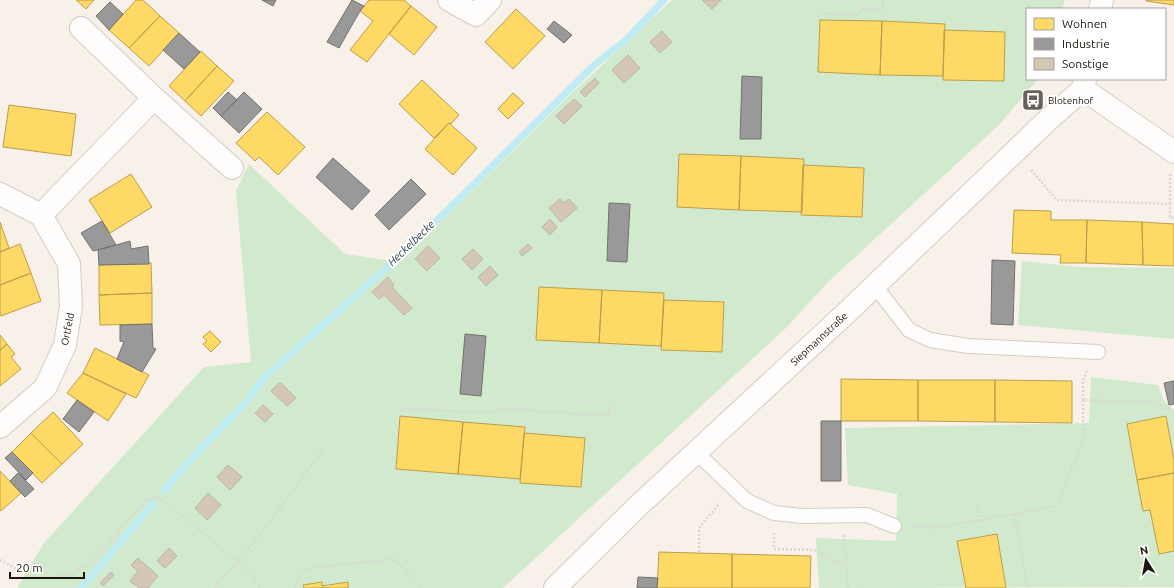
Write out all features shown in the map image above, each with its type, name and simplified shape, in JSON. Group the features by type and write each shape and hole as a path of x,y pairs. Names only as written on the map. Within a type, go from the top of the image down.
{"street":[{"path":"449,0 476,15 490,0"},
{"path":"81,28 154,98 232,168"},
{"name":"Siepmannstraße","path":"555,588 638,506 875,286 1084,84 1174,152"},
{"path":"0,194 41,215 154,98"},
{"name":"Ortfeld","path":"0,427 45,388 65,345 71,306 69,264 41,215"}],"lane":[{"path":"875,286 909,330 930,340 968,346 1098,352"},
{"path":"696,452 747,501 774,513 802,516 868,515 894,526"}],"path":[{"path":"821,13 857,15 862,9 882,10 883,0"},
{"path":"1029,168 1057,200 1170,204"},
{"path":"1170,179 1170,218 1174,218"},
{"path":"935,528 1056,506 1083,440 1083,379 1098,352"},
{"path":"1083,400 1150,401 1174,412"},
{"path":"401,409 495,413 495,408 609,416 610,404"},
{"path":"214,588 238,562 270,522 323,449"},
{"path":"0,560 32,577 44,578 67,575 85,567 148,499 157,498 164,501 238,562 254,579 260,588"},
{"path":"699,552 699,528 720,503"},
{"path":"977,507 979,521"},
{"path":"1014,514 1028,588"},
{"path":"774,531 774,549 814,550 846,566"},
{"path":"844,538 848,588"},
{"path":"294,588 300,575 307,569 394,559 422,588"}],"green space":[{"path":"672,0 1065,0 1062,8 1026,8 1026,80 1037,80 1000,124 828,282 787,327 503,588 17,588 44,543 204,367 251,362 236,191 249,164 345,254 400,262 570,95"},
{"path":"1022,261 1080,267 1174,268 1174,339 1018,325"},
{"path":"1091,377 1158,385 1164,401 1174,410 1174,587 819,588 816,538 896,541 897,494 848,485 845,428 1089,423"}],"building: Wohnen":[{"path":"76,0 94,0 86,9"},
{"path":"136,0 143,0 160,16 129,48 109,30"},
{"path":"369,0 404,0 411,6 367,62 350,50 373,21 360,11"},
{"path":"1174,0 1174,5 1146,1"},
{"path":"411,6 437,27 414,55 389,34"},
{"path":"516,9 545,36 513,69 485,42"},
{"path":"160,16 179,33 149,66 129,48"},
{"path":"820,20 882,21 880,75 818,72"},
{"path":"882,21 945,24 943,76 880,75"},
{"path":"944,30 1005,32 1004,81 943,80"},
{"path":"201,51 217,66 185,101 169,86"},
{"path":"217,66 234,81 201,116 185,101"},
{"path":"422,80 459,115 451,124 449,123 434,138 399,104"},
{"path":"513,93 524,103 508,119 498,109"},
{"path":"9,105 76,114 71,156 3,147"},
{"path":"267,112 305,147 278,175 259,157 255,161 236,143"},
{"path":"449,123 477,148 453,175 425,149"},
{"path":"679,154 741,156 739,210 677,207"},
{"path":"741,156 804,159 802,212 739,210"},
{"path":"803,165 864,168 862,217 801,215"},
{"path":"131,174 152,207 110,233 89,200"},
{"path":"1014,210 1051,211 1051,220 1087,220 1086,263 1060,263 1061,255 1012,253"},
{"path":"1087,220 1142,222 1143,265 1086,263"},
{"path":"0,222 9,248 0,252"},
{"path":"1142,222 1174,224 1174,266 1143,265"},
{"path":"20,244 31,273 0,285 0,252"},
{"path":"151,263 152,293 99,295 99,265"},
{"path":"31,273 41,301 1,316 0,285"},
{"path":"539,287 602,290 599,343 536,340"},
{"path":"602,290 664,293 661,346 599,343"},
{"path":"152,293 152,324 100,325 99,295"},
{"path":"664,300 724,302 722,352 661,350"},
{"path":"210,331 221,342 211,352 203,344 207,341 203,337"},
{"path":"0,335 7,344 0,350"},
{"path":"7,344 15,354 11,357 21,369 0,386 0,350"},
{"path":"95,348 149,375 136,398 83,373"},
{"path":"83,373 126,394 108,421 67,393"},
{"path":"841,379 918,380 918,421 841,421"},
{"path":"918,380 995,380 995,422 918,421"},
{"path":"995,380 1072,381 1072,423 995,422"},
{"path":"53,412 83,444 62,464 31,433"},
{"path":"400,416 463,422 458,474 396,469"},
{"path":"1166,416 1174,460 1174,473 1137,480 1127,424"},
{"path":"463,422 525,427 520,479 458,474"},
{"path":"31,433 62,464 42,483 12,452"},
{"path":"524,433 585,438 581,487 520,483"},
{"path":"0,471 21,493 1,511 0,510"},
{"path":"1174,473 1174,551 1159,554 1150,510 1143,511 1137,480"},
{"path":"997,534 1006,588 966,588 957,541"},
{"path":"659,552 732,554 732,588 657,588"},
{"path":"732,554 811,556 810,588 732,588"},
{"path":"322,582 322,586 348,582 348,588 304,588 303,585"}],"building: Industrie":[{"path":"262,0 276,0 273,6"},
{"path":"352,0 364,6 339,48 327,42"},
{"path":"110,2 123,14 109,30 96,16"},
{"path":"554,21 572,35 564,43 547,29"},
{"path":"179,33 200,52 184,69 163,50"},
{"path":"742,76 762,77 761,139 740,139"},
{"path":"228,92 237,100 221,116 213,108"},
{"path":"244,92 262,109 239,133 221,116"},
{"path":"333,158 370,191 352,210 316,177"},
{"path":"411,179 426,194 389,230 375,215"},
{"path":"609,203 630,204 627,262 607,261"},
{"path":"102,221 116,245 93,251 81,233"},
{"path":"130,241 131,249 148,246 149,264 99,265 98,250"},
{"path":"992,260 1015,261 1013,325 991,324"},
{"path":"152,324 153,348 156,349 142,372 117,359 124,342 120,341 120,325"},
{"path":"465,334 486,336 481,396 460,394"},
{"path":"1174,381 1174,404 1169,405 1164,383"},
{"path":"77,400 94,412 79,432 63,419"},
{"path":"821,421 841,421 841,481 821,481"},
{"path":"12,452 33,473 26,480 5,458"},
{"path":"18,473 34,489 25,497 10,481"},
{"path":"638,577 658,578 657,588 637,588"}],"building: Sonstige":[{"path":"702,0 721,0 712,9"},
{"path":"662,31 672,42 660,53 650,42"},
{"path":"628,55 640,68 624,83 612,70"},
{"path":"595,78 599,83 585,97 580,92"},
{"path":"574,99 582,106 564,124 556,116"},
{"path":"560,199 564,203 569,199 577,208 561,222 549,208"},
{"path":"550,219 557,227 550,235 542,227"},
{"path":"528,244 532,248 522,256 519,252"},
{"path":"428,246 440,258 427,271 415,259"},
{"path":"473,249 483,259 472,270 462,259"},
{"path":"490,266 498,275 486,286 478,277"},
{"path":"388,277 394,285 392,287 412,308 404,315 384,295 379,299 372,292"},
{"path":"280,382 296,398 287,406 271,391"},
{"path":"263,405 273,414 265,422 255,413"},
{"path":"228,465 242,477 230,490 217,477"},
{"path":"208,493 221,505 207,520 195,508"},
{"path":"169,548 177,556 165,568 157,561"},
{"path":"138,558 158,576 148,588 139,588 130,581 138,571 131,565"},
{"path":"111,572 114,575 103,586 100,583"}],"waterway":[{"name":"Heckelbecke","path":"164,491 192,458 248,400 264,378 392,263 457,201 592,67 627,39 664,0"},
{"name":"Heckelbecke","path":"81,588 153,504"}],"place":[{"name":"Blotenhof","path":"1033,100"}]}
